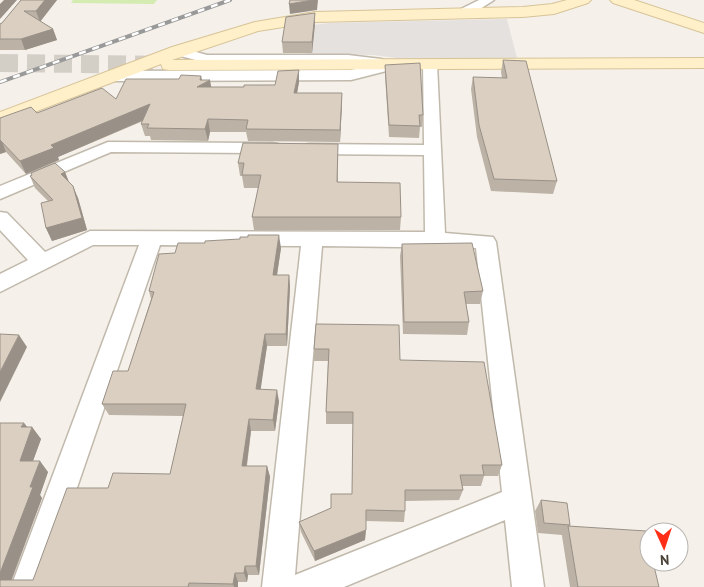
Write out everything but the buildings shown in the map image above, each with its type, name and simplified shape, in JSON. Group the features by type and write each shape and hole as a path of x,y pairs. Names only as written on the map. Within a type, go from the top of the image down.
{"street":[{"path":"464,13 488,0"},
{"path":"0,119 113,76 173,58 255,27 315,17 554,9 582,0"},
{"path":"618,0 704,28"},
{"path":"173,58 397,64 704,63"},
{"path":"113,76 351,75 397,64"},
{"path":"430,64 435,239"},
{"path":"0,193 108,147 433,150"},
{"path":"0,218 42,262"},
{"path":"0,284 90,238 435,239 486,242 528,587"},
{"path":"27,587 152,238"},
{"path":"278,587 312,239"},
{"path":"305,587 517,500"}],"green space":[{"path":"73,0 157,0 154,4 71,3"}],"shaded area":[{"path":"507,19 517,58 398,58 373,55 306,54 305,26 330,23"}],"tunnel":[{"path":"0,63 169,65"}],"railway":[{"path":"0,82 230,0"}]}
